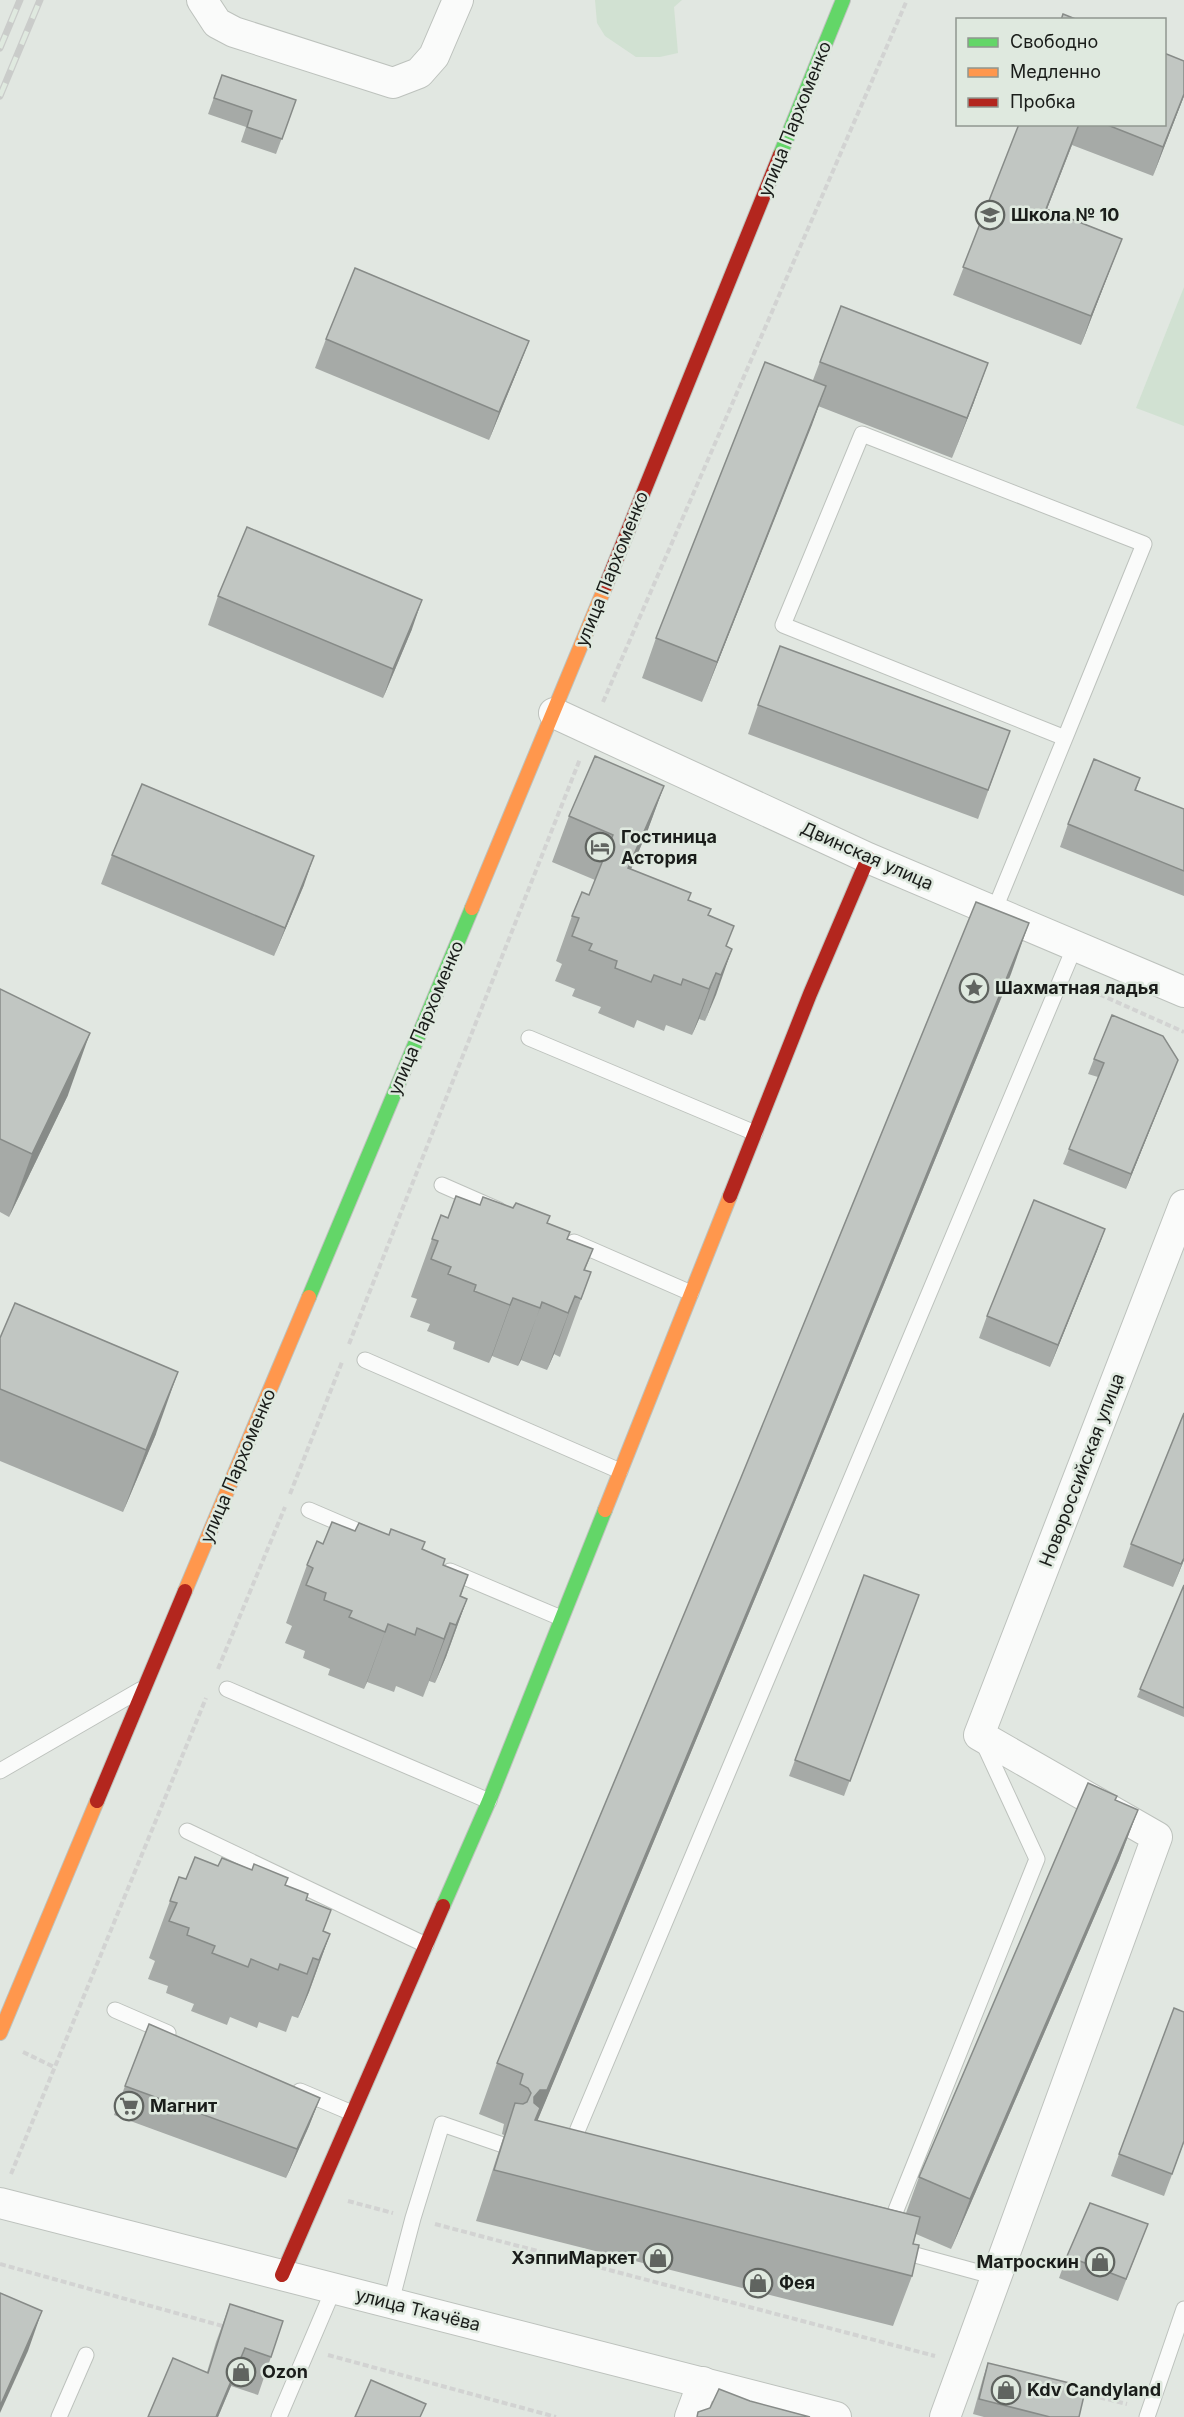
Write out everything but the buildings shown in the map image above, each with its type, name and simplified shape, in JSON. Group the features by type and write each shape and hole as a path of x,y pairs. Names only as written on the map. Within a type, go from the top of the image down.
{"street":[{"path":"202,0 218,23 234,32 393,83 419,73 434,56 458,0"},
{"name":"улица Пархоменко","path":"0,2033 554,713 843,0"},
{"name":"Двинская улица","path":"554,713 868,858 1184,992"},
{"path":"282,2276 489,1801 810,994 868,858"},
{"name":"Новороссийская улица","path":"980,1735 1184,1205"},
{"path":"945,2417 1157,1837 980,1735"},
{"name":"улица Ткачёва","path":"4,2190 282,2276 836,2417"},
{"path":"690,2417 703,2382"}],"lane":[{"path":"994,911 1065,738 1144,544 862,434 783,625 1065,738"},
{"path":"566,2159 1075,946"},
{"path":"529,1038 755,1133"},
{"path":"442,1185 518,1218"},
{"path":"561,1237 691,1293"},
{"path":"365,1360 620,1471"},
{"path":"309,1510 386,1543"},
{"path":"441,1567 561,1618"},
{"path":"0,1771 146,1687"},
{"path":"227,1689 489,1801"},
{"path":"882,2246 1037,1859 980,1735"},
{"path":"187,1831 426,1945"},
{"path":"115,2010 180,2038"},
{"path":"288,2085 352,2113"},
{"path":"391,2302 413,2218 442,2124 503,2145"},
{"path":"908,2253 996,2277"},
{"path":"279,2417 334,2288"},
{"path":"1148,2413 1184,2309"},
{"path":"59,2417 86,2355"}],"path":[{"path":"347,1348 592,730 907,0"},
{"path":"1062,978 1184,1032"},
{"path":"218,1669 343,1359"},
{"path":"4,2190 209,1691"},
{"path":"18,2050 54,2067"},
{"path":"318,2193 965,2364"},
{"path":"0,2264 228,2327"},
{"path":"308,2349 556,2417"},
{"path":"1080,2392 1148,2413"}],"green space":[{"path":"595,0 682,0 674,7 678,53 660,57 636,57 605,36 597,23"},
{"path":"1184,287 1184,426 1136,408"}],"railway":[{"path":"0,48 20,0"},
{"path":"0,96 40,0"}],"traffic: fast":[{"path":"780,155 843,0"},
{"path":"309,1297 472,908"},
{"path":"443,1906 489,1801 605,1510"}],"traffic: slow":[{"path":"472,908 606,585"},
{"path":"605,1510 730,1196"},
{"path":"185,1591 309,1297"},
{"path":"0,2033 97,1801"}],"traffic: jam":[{"path":"606,585 780,155"},
{"path":"730,1196 810,994 868,858"},
{"path":"97,1801 185,1591"},
{"path":"282,2275 443,1906"}],"place":[{"name":"Школа № 10","path":"990,215"},
{"name":"Гостиница Астория","path":"600,847"},
{"name":"Шахматная ладья","path":"974,988"},
{"name":"Магнит","path":"129,2106"},
{"name":"ХэппиМаркет","path":"658,2258"},
{"name":"Матроскин","path":"1100,2262"},
{"name":"Фея","path":"758,2283"},
{"name":"Ozon","path":"241,2372"},
{"name":"Kdv Candyland","path":"1006,2390"}]}
